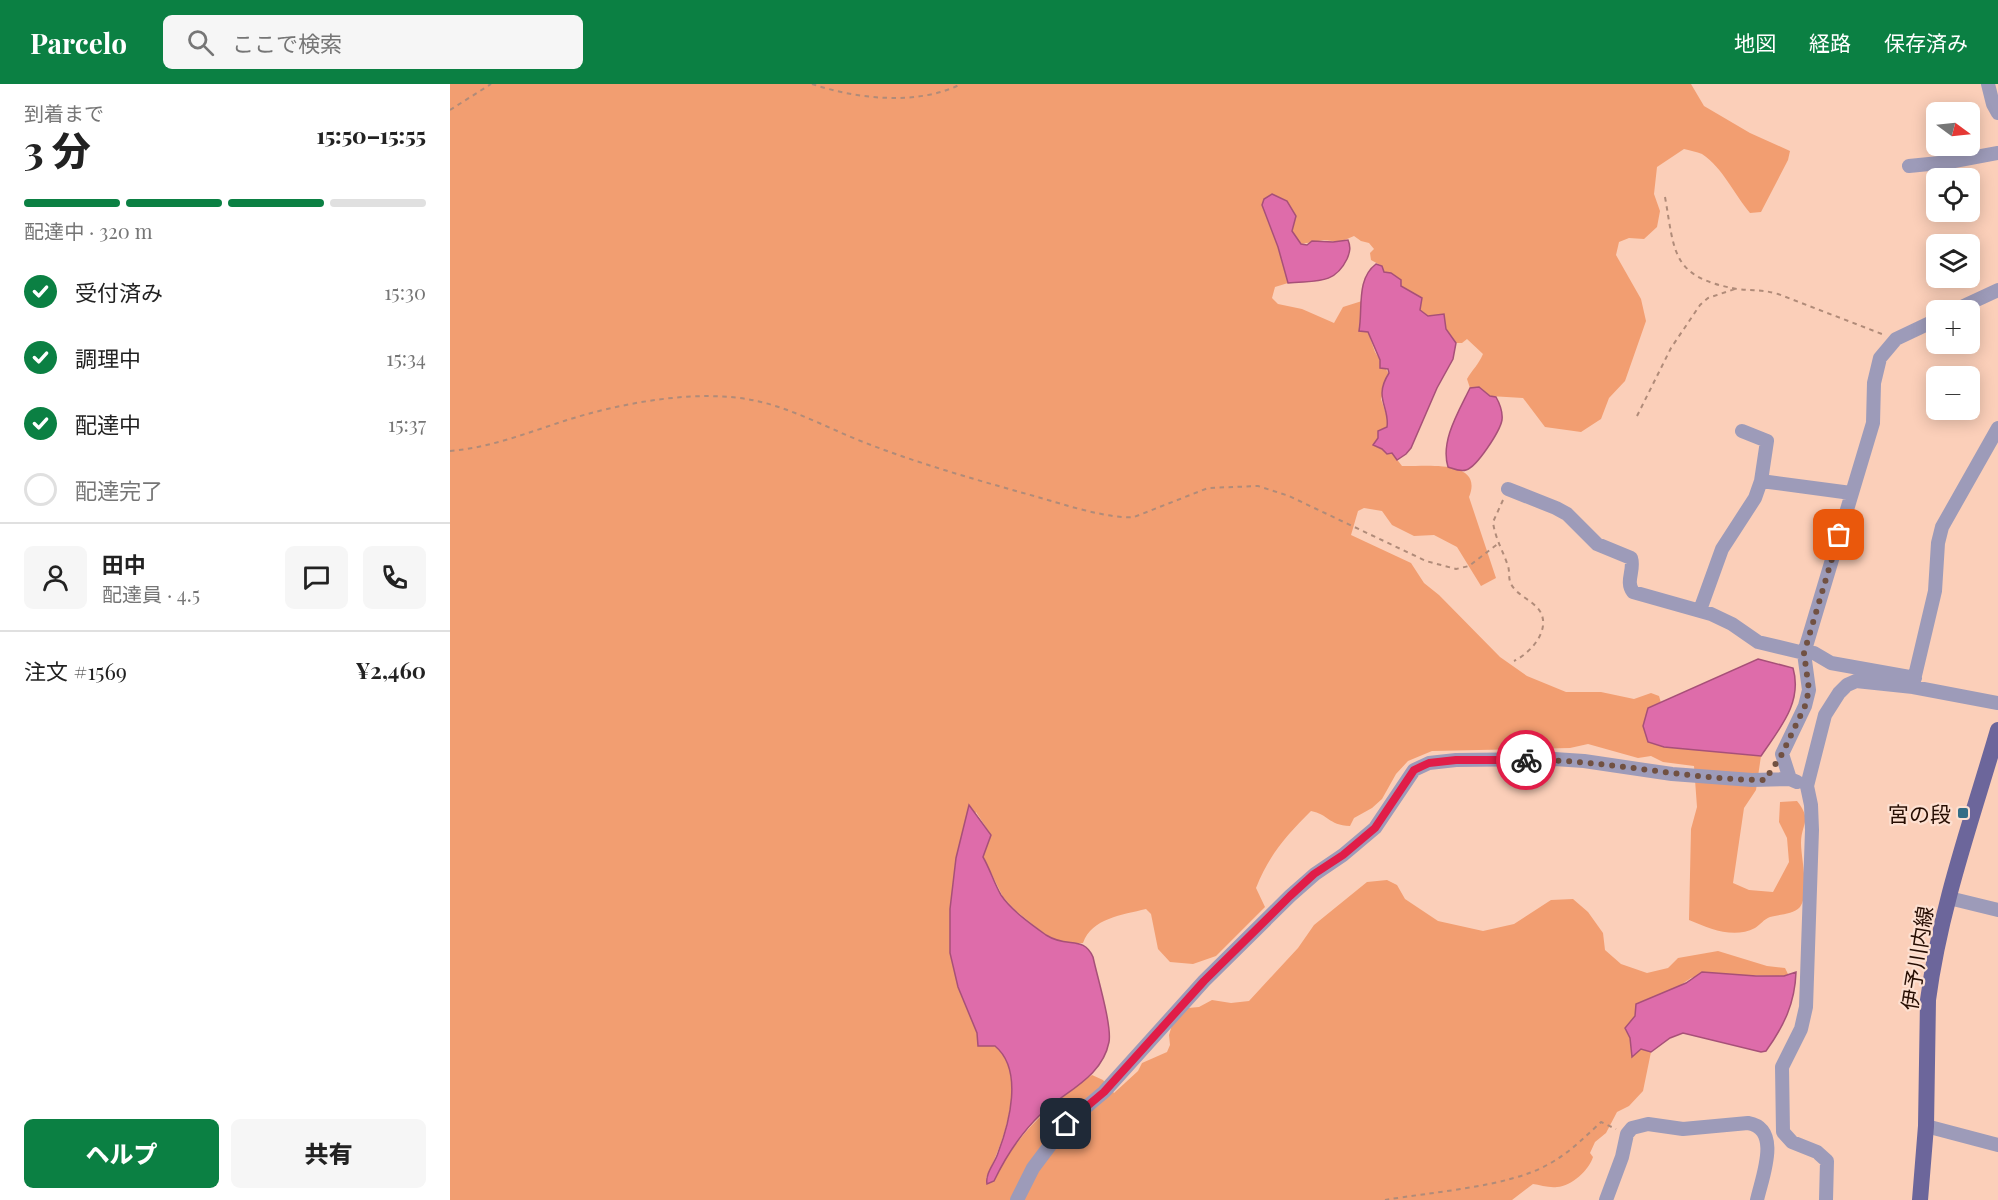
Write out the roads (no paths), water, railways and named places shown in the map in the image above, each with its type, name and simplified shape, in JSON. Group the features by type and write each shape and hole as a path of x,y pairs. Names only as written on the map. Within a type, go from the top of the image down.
{"main road":[{"name":"伊予川内線","path":"1920,1200 1926,1126 1928,1000 1937,943 1998,730"}],"street":[{"path":"1988,84 1998,113"},
{"path":"1909,166 1949,162 1998,153"},
{"path":"1976,300 1998,290"},
{"path":"1765,780 1782,754 1805,706 1809,690 1804,653 1873,423 1876,369 1880,358 1896,339 1926,325"},
{"path":"1914,683 1935,591 1938,543 1942,527 1998,428"},
{"path":"1700,610 1722,549 1755,498 1761,482 1767,441 1742,431"},
{"path":"1761,482 1851,493"},
{"path":"1508,489 1556,507 1568,514 1597,544 1631,558 1633,565 1629,583 1633,592 1700,610 1732,624 1758,642 1804,653 1814,653 1831,663 1998,703"},
{"path":"1826,1200 1827,1161 1817,1152 1800,1147 1786,1137 1782,1120 1782,1066 1801,1029 1806,1007 1812,830 1811,805 1807,786 1825,715 1835,698 1848,685 1856,681 1914,683"},
{"path":"1782,754 1790,779"},
{"path":"1017,1200 1033,1168 1048,1145 1066,1124 1104,1092 1204,981 1290,896 1314,874 1343,855 1375,828 1414,770 1429,763 1456,760 1554,759 1672,774 1765,780 1790,779 1807,786"},
{"path":"1949,898 1998,910"},
{"path":"1606,1200 1622,1158 1627,1134 1632,1128 1648,1124 1683,1129 1748,1123 1762,1129 1767,1138 1767,1152 1757,1200"},
{"path":"1926,1126 1998,1145"}],"place":[{"name":"宮の段","path":"1963,813"}]}
